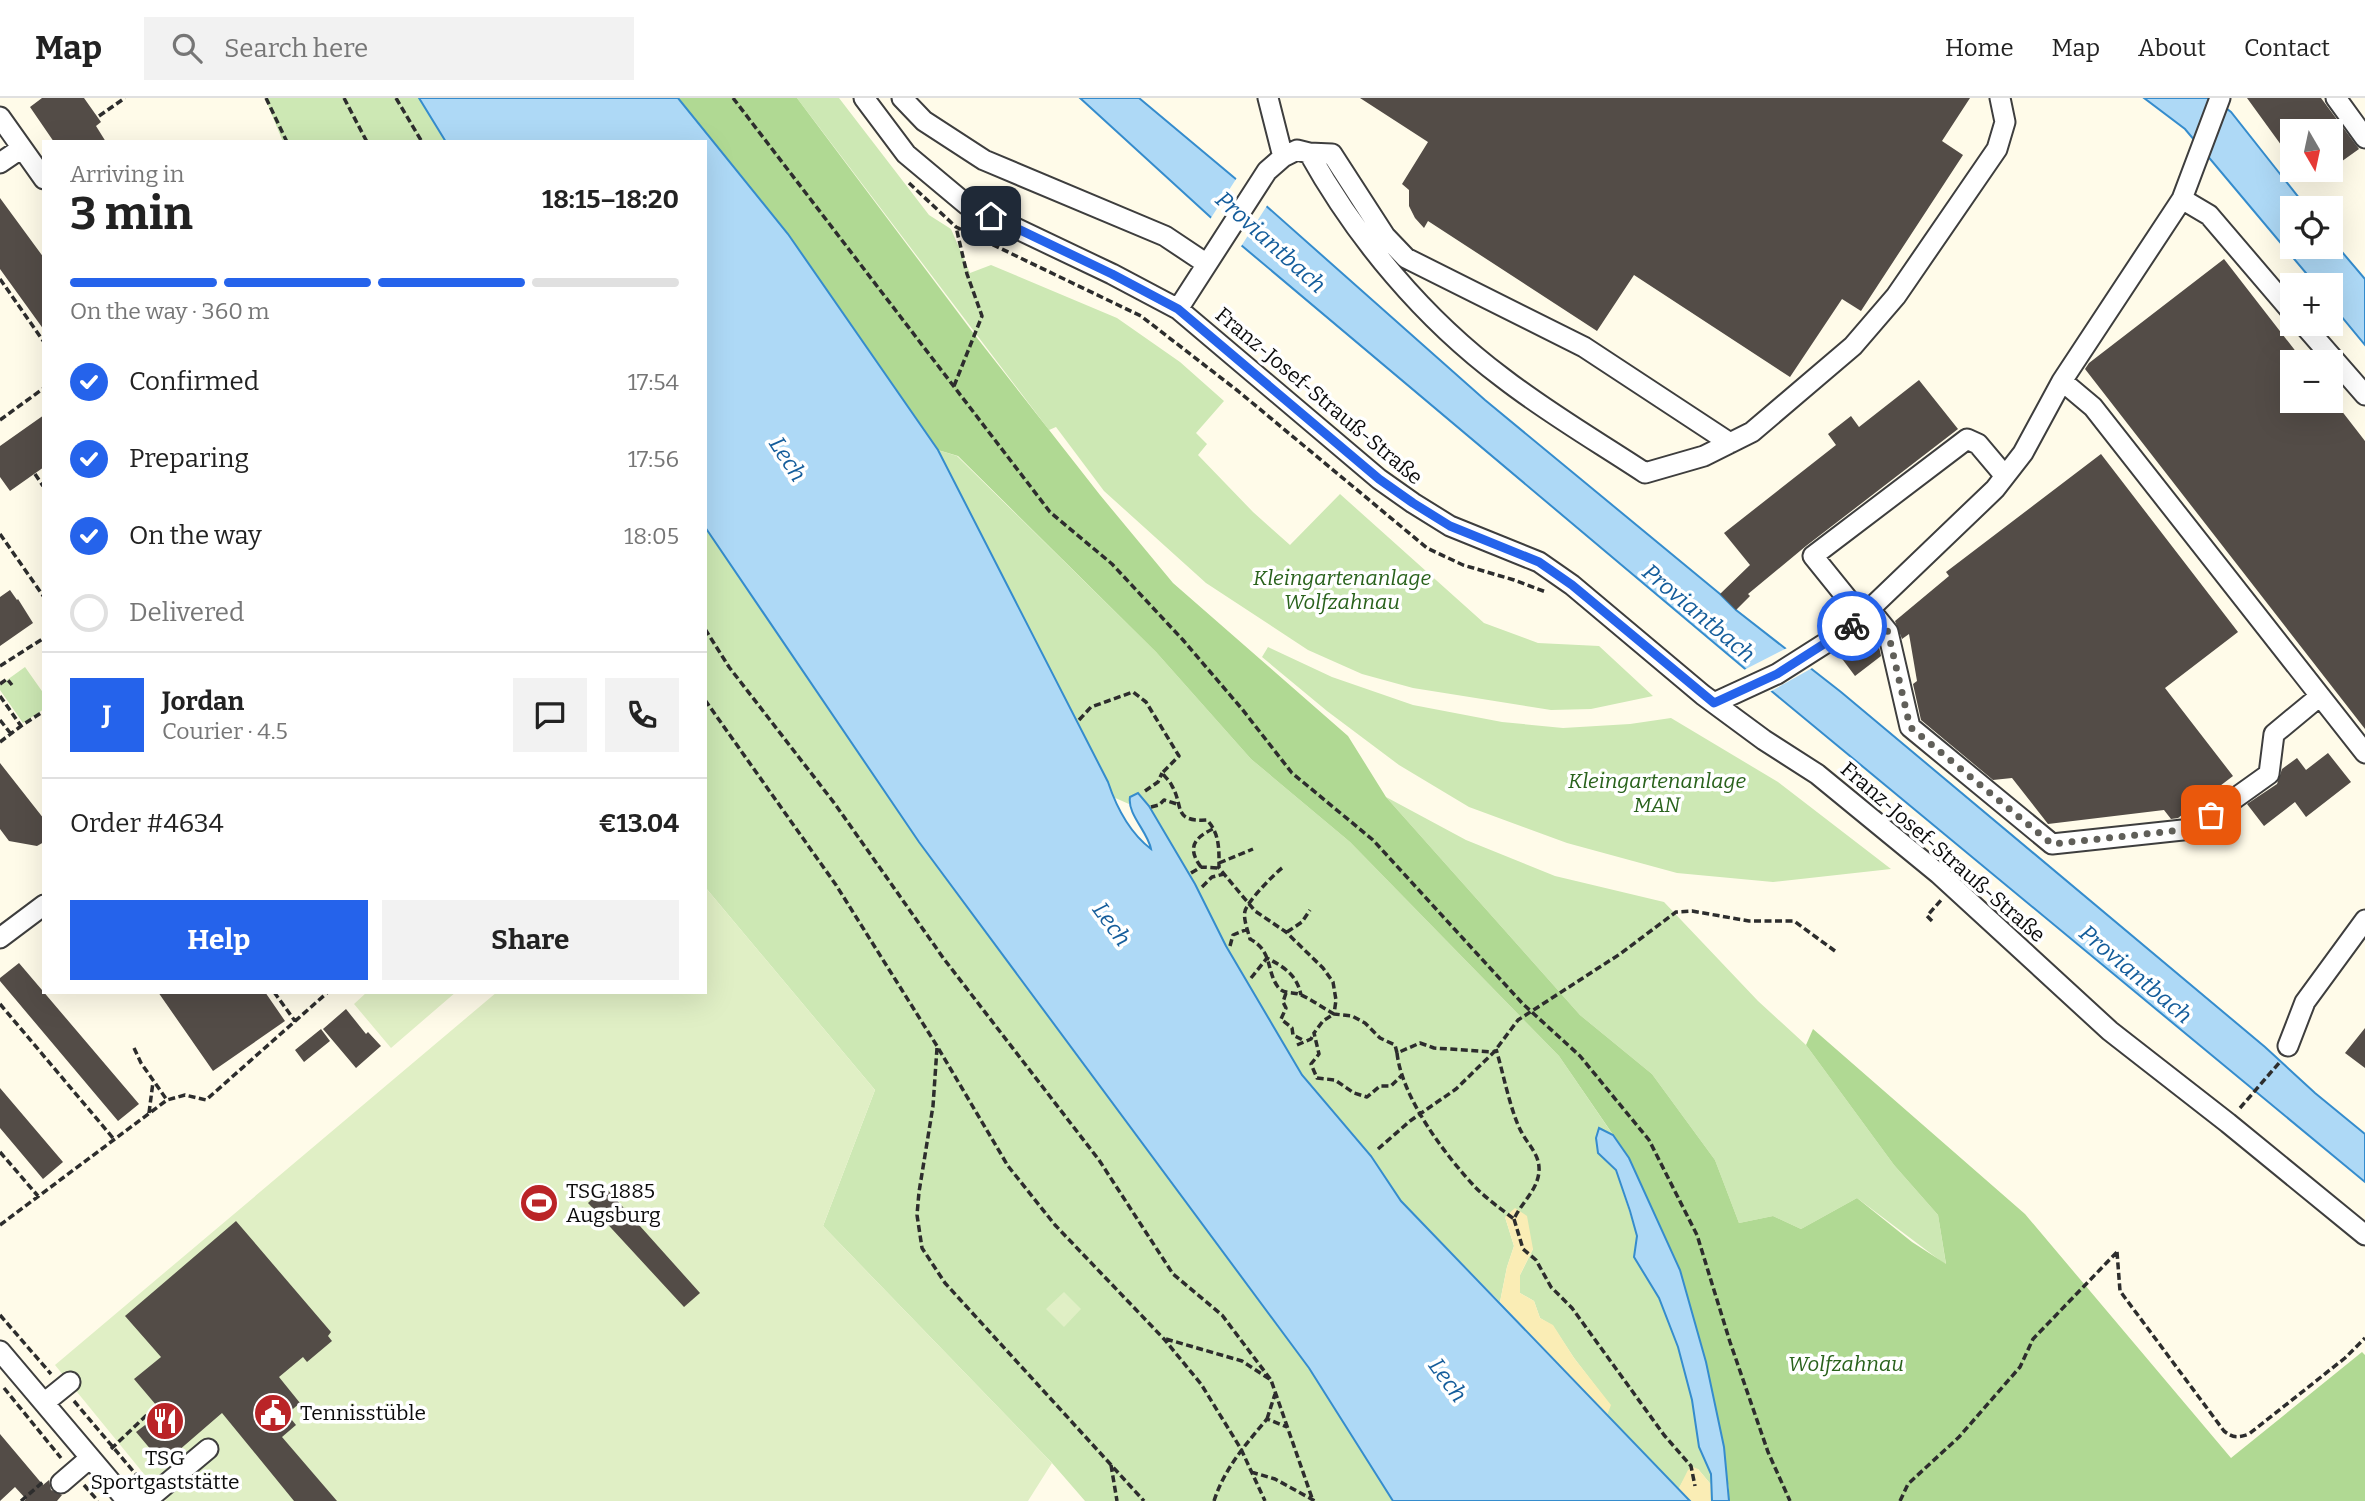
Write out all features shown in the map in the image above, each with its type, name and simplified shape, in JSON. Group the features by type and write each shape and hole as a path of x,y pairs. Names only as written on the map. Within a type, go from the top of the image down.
{"street":[{"name":"Franz-Josef-Strauß-Straße","path":"864,98 906,154 967,205 1112,274 1178,309 1379,479 1413,503 1450,526 1539,562 1572,585 1714,703 1828,782 1940,874 2110,1031 2228,1122 2365,1235"},
{"path":"902,98 924,121 984,160 1211,258"},
{"path":"1268,98 1283,157"},
{"path":"1309,153 1325,181 1393,275 1436,320 1503,378 1645,473 1704,456 1752,432 1844,355 1896,296 1997,149 2005,122 2000,98"},
{"path":"1714,703 1745,690 1821,648 1867,614 1995,489 2023,453 2062,381 2182,199 2220,98"},
{"path":"2336,98 2365,138"},
{"path":"0,117 42,176"},
{"path":"0,163 22,148"},
{"path":"1178,309 1267,171 1283,157 1297,150 1332,154 1385,236 1406,258 1584,347 1730,443"},
{"path":"2182,199 2209,215 2280,298"},
{"path":"2313,336 2365,395"},
{"path":"2062,381 2093,407 2365,753"},
{"path":"2005,476 1978,444 1967,439 1812,556 1867,614 1888,632 1910,727 2052,844 2192,829 2269,774 2274,734 2320,695"},
{"path":"0,938 42,906"},
{"path":"2285,1053 2305,1002 2365,920"},
{"path":"0,1352 126,1500 153,1495 208,1449"},
{"path":"44,1403 66,1385"},
{"path":"67,1478 93,1460"}],"path":[{"path":"99,116 125,98"},
{"path":"266,98 286,140"},
{"path":"344,98 366,140"},
{"path":"396,98 421,140"},
{"path":"733,98 1050,512 1112,565 1225,689 1292,773 1373,840 1530,1012 1580,1056 1649,1140 1697,1235 1764,1440 1790,1501"},
{"path":"906,180 956,227 1141,316 1238,391 1427,548 1463,565 1514,580 1553,596"},
{"path":"954,386 982,316 967,274 956,227"},
{"path":"0,279 42,339"},
{"path":"26,317 32,314"},
{"path":"38,334 42,331"},
{"path":"0,420 42,389"},
{"path":"34,474 42,485"},
{"path":"0,534 42,594"},
{"path":"707,632 729,667 835,804 951,969 1099,1160 1173,1274 1222,1315 1271,1380 1313,1500"},
{"path":"0,666 42,639"},
{"path":"0,684 7,679 12,685"},
{"path":"1079,720 1091,707 1133,692 1146,702 1179,756 1162,773 1158,782 1145,791"},
{"path":"0,696 21,726"},
{"path":"707,703 836,885 1008,1166 1055,1225 1164,1339 1201,1384 1241,1449 1265,1501"},
{"path":"707,711 716,715"},
{"path":"0,742 42,712"},
{"path":"0,720 11,734"},
{"path":"1162,773 1174,788 1177,804 1185,817 1194,821 1207,820 1215,828 1219,866 1248,904 1286,932 1323,968 1333,982 1336,1000 1334,1014 1297,1045"},
{"path":"1151,807 1164,800 1177,804"},
{"path":"1201,867 1195,859 1193,847 1199,835 1215,828"},
{"path":"1191,873 1201,867 1219,866 1253,849"},
{"path":"1282,868 1262,887 1248,904 1244,914 1250,939 1258,943 1267,958 1278,988 1301,996 1334,1014 1352,1016 1365,1023 1380,1038 1395,1045 1401,1076 1421,1114 1457,1167 1478,1190 1514,1219 1522,1249 1536,1260 1550,1287 1572,1308 1664,1435 1691,1466 1695,1486"},
{"path":"1202,887 1212,877 1224,874"},
{"path":"1932,921 1927,916 1948,892"},
{"path":"1286,932 1302,922 1310,910"},
{"path":"1378,1149 1456,1089 1495,1051 1518,1020 1620,954 1676,912 1692,911 1749,921 1794,921 1835,951"},
{"path":"1230,946 1233,935 1248,929"},
{"path":"1251,978 1267,958"},
{"path":"1267,958 1287,968 1299,985 1301,996"},
{"path":"1286,993 1283,1002 1286,1008 1281,1019 1292,1028 1293,1035 1305,1041"},
{"path":"275,994 295,1021"},
{"path":"0,1225 167,1100 185,1095 206,1100 326,994"},
{"path":"0,1004 113,1138"},
{"path":"1314,1033 1319,1054 1311,1064 1317,1078 1335,1080 1354,1093 1367,1097 1380,1086 1391,1086 1401,1076"},
{"path":"1397,1053 1420,1043 1434,1048 1495,1051"},
{"path":"937,1046 933,1107 917,1215 922,1248 944,1283 1144,1501"},
{"path":"134,1048 141,1063 167,1100"},
{"path":"1495,1051 1520,1130 1538,1156 1539,1173 1533,1191 1514,1219"},
{"path":"2251,1094 2285,1053"},
{"path":"149,1113 153,1080"},
{"path":"0,1152 38,1196"},
{"path":"1900,1501 1908,1484 1959,1437 2020,1367 2033,1339 2117,1252 2120,1291 2224,1431 2231,1436 2240,1438 2249,1434 2345,1358 2365,1338"},
{"path":"0,1315 66,1385 112,1447 153,1495"},
{"path":"1164,1339 1242,1361 1271,1380"},
{"path":"0,1384 67,1478 98,1501"},
{"path":"1214,1501 1220,1482 1241,1449 1267,1419 1276,1393"},
{"path":"93,1460 112,1447 150,1412"},
{"path":"1267,1419 1287,1427"},
{"path":"1111,1465 1116,1501"},
{"path":"1251,1472 1275,1479 1313,1500"}],"green space":[{"path":"265,98 419,98 445,140 282,140"},
{"name":"Wolfzahnau","path":"678,98 797,98 974,334 1173,583 1348,736 1386,797 1580,1015 1652,1074 1715,1160 1739,1223 1773,1216 1801,1229 1857,1198 1912,1242 1946,1264 1938,1215 1894,1165 1806,1045 1813,1029 2025,1214 2231,1458 2362,1352 2365,1355 2365,1501 1729,1501 1706,1362 1680,1270 1629,1158 1559,1056 1350,842 1251,759 1156,652 958,456 938,450 788,234"},
{"name":"Kleingartenanlage Wolfzahnau","path":"797,98 839,98 929,215 951,229 970,273 991,265 1117,318 1180,362 1224,401 1196,433 1207,444 1198,455 1253,512 1290,545 1340,494 1484,623 1538,643 1599,646 1653,696 1591,709 1551,710 1413,688 1362,674 1308,650 1206,583 1104,491 1056,427 1049,430"},
{"path":"938,450 957,456 1156,652 1251,759 1350,842 1559,1056 1613,1135 1599,1128 1598,1153 1616,1170 1637,1236 1634,1257 1659,1298 1678,1347 1692,1400 1699,1447 1711,1474 1713,1487 1698,1469 1683,1481 1678,1490 1607,1415 1610,1405 1553,1326 1540,1318 1534,1301 1520,1293 1520,1275 1533,1249 1505,1217 1514,1246 1500,1302 1401,1201 1371,1156 1302,1075 1226,946 1195,884 1130,797 1129,804 1113,797 1108,782"},
{"path":"707,530 919,842 1309,1368 1393,1501 1085,1501 1052,1463 823,1226 875,1090 707,889"},
{"name":"Kleingartenanlage MAN","path":"1268,647 1332,677 1413,705 1502,722 1563,728 1630,724 1671,718 1778,782 1891,869 1773,882 1677,873 1567,843 1469,807 1399,765 1327,711 1262,657"},
{"path":"25,667 42,691 42,710 23,723 0,690 0,685"},
{"path":"1386,797 1466,840 1555,876 1664,902 1758,1001 1806,1045 1894,1165 1938,1215 1946,1265 1857,1198 1801,1229 1773,1216 1739,1223 1715,1160 1652,1074 1580,1015"},
{"name":"TSG 1885 Augsburg","path":"707,889 875,1090 823,1226 1052,1463 1028,1501 166,1501 55,1365 495,994 707,994"},
{"path":"365,994 454,994 391,1048 354,1004"},
{"path":"1064,1292 1081,1309 1064,1327 1046,1309"}],"sand":[{"path":"1515,1208 1527,1216 1533,1249 1520,1275 1520,1293 1534,1301 1540,1318 1553,1325 1574,1358 1611,1405 1607,1415 1500,1302 1514,1246 1505,1217"},
{"path":"1693,1467 1698,1469 1713,1487 1712,1501 1690,1501 1678,1490 1688,1470"}],"water":[{"name":"Lech","path":"419,98 678,98 788,234 938,450 1125,818 1143,843 1151,849 1130,803 1130,797 1138,793 1149,806 1195,884 1226,946 1302,1075 1371,1156 1401,1201 1690,1501 1393,1501 1309,1368 919,842 707,530 707,140 445,140"},
{"name":"Proviantbach","path":"1080,98 1139,98 1237,180 1485,400 1736,610 1841,692 2265,1047 2365,1134 2365,1182 1769,689 1241,245"},
{"path":"2144,98 2213,98 2231,112 2280,174 2280,182 2286,182 2298,196 2280,196 2280,242 2185,129"},
{"path":"2343,253 2365,279 2365,345 2343,318 2343,273 2306,273 2294,259 2343,259"},
{"path":"1599,1128 1613,1135 1629,1158 1680,1270 1706,1362 1724,1447 1729,1501 1712,1501 1711,1474 1699,1447 1692,1400 1678,1347 1659,1298 1634,1257 1637,1236 1616,1170 1598,1153 1596,1138"}],"pier":[{"path":"1238,176 1268,204 1240,248 1209,221"},
{"path":"1789,647 1814,667 1768,693 1742,671"}],"building":[{"path":"42,98 84,98 101,122 96,126 105,140 53,140 30,107"},
{"path":"1360,98 1970,98 1942,141 1963,155 1861,311 1842,299 1790,377 1634,275 1597,331 1428,221 1424,228 1409,206 1409,190 1402,184 1428,142"},
{"path":"2247,98 2321,98 2337,119 2280,119 2280,143"},
{"path":"2343,128 2359,149 2343,160"},
{"path":"0,198 42,255 42,327 0,269"},
{"path":"2224,259 2280,331 2280,336 2284,336 2295,350 2280,350 2280,413 2343,413 2365,441 2365,729 2085,369 2089,363"},
{"path":"1919,380 1958,429 1806,546 1748,594 1750,596 1736,610 1720,594 1750,565 1724,533 1836,445 1828,434 1851,416 1859,427"},
{"path":"42,416 42,468 10,491 0,477 0,446"},
{"path":"2101,454 2238,632 2165,688 2233,776 2178,818 2171,819 2164,810 2048,824 2012,778 1993,780 1921,720 1913,684 1917,681 1909,634 1902,639 1895,621 1949,576 1946,572"},
{"path":"10,590 33,623 0,646 0,597"},
{"path":"1877,637 1881,656 1855,676 1837,652 1854,639 1862,649"},
{"path":"2328,753 2351,782 2306,817 2295,802 2264,826 2247,804 2277,784 2282,769 2297,758 2306,770"},
{"path":"0,763 42,816 42,843 37,846 9,841 0,829"},
{"path":"19,963 42,990 42,994 45,994 139,1104 118,1121 0,978"},
{"path":"159,994 266,994 285,1021 213,1071"},
{"path":"346,1009 366,1034 368,1032 381,1046 356,1068 323,1029"},
{"path":"2365,1028 2365,1068 2345,1053"},
{"path":"321,1029 330,1041 304,1062 295,1050"},
{"path":"0,1088 63,1162 43,1179 0,1128"},
{"path":"605,1187 700,1293 684,1307 588,1203"},
{"path":"236,1221 331,1332 328,1336 332,1341 307,1362 303,1357 279,1377 300,1403 287,1414 296,1425 282,1437 337,1501 294,1501 222,1413 163,1464 136,1432 162,1412 134,1379 161,1357 125,1316"},
{"path":"0,1434 43,1485 49,1480 51,1490 62,1495 57,1501 24,1501 26,1499 15,1487 0,1501"}],"way so far":[{"path":"1852,626 1871,611 1888,632 1910,727 2052,844 2192,829 2211,815"}],"place":[{"name":"TSG 1885 Augsburg","path":"539,1203"},
{"name":"Tennisstüble","path":"273,1413"},
{"name":"TSG Sportgaststätte","path":"165,1421"}],"route":[{"path":"991,216 1178,309 1379,479 1450,526 1539,562 1572,585 1714,703 1777,674 1852,626"}]}
